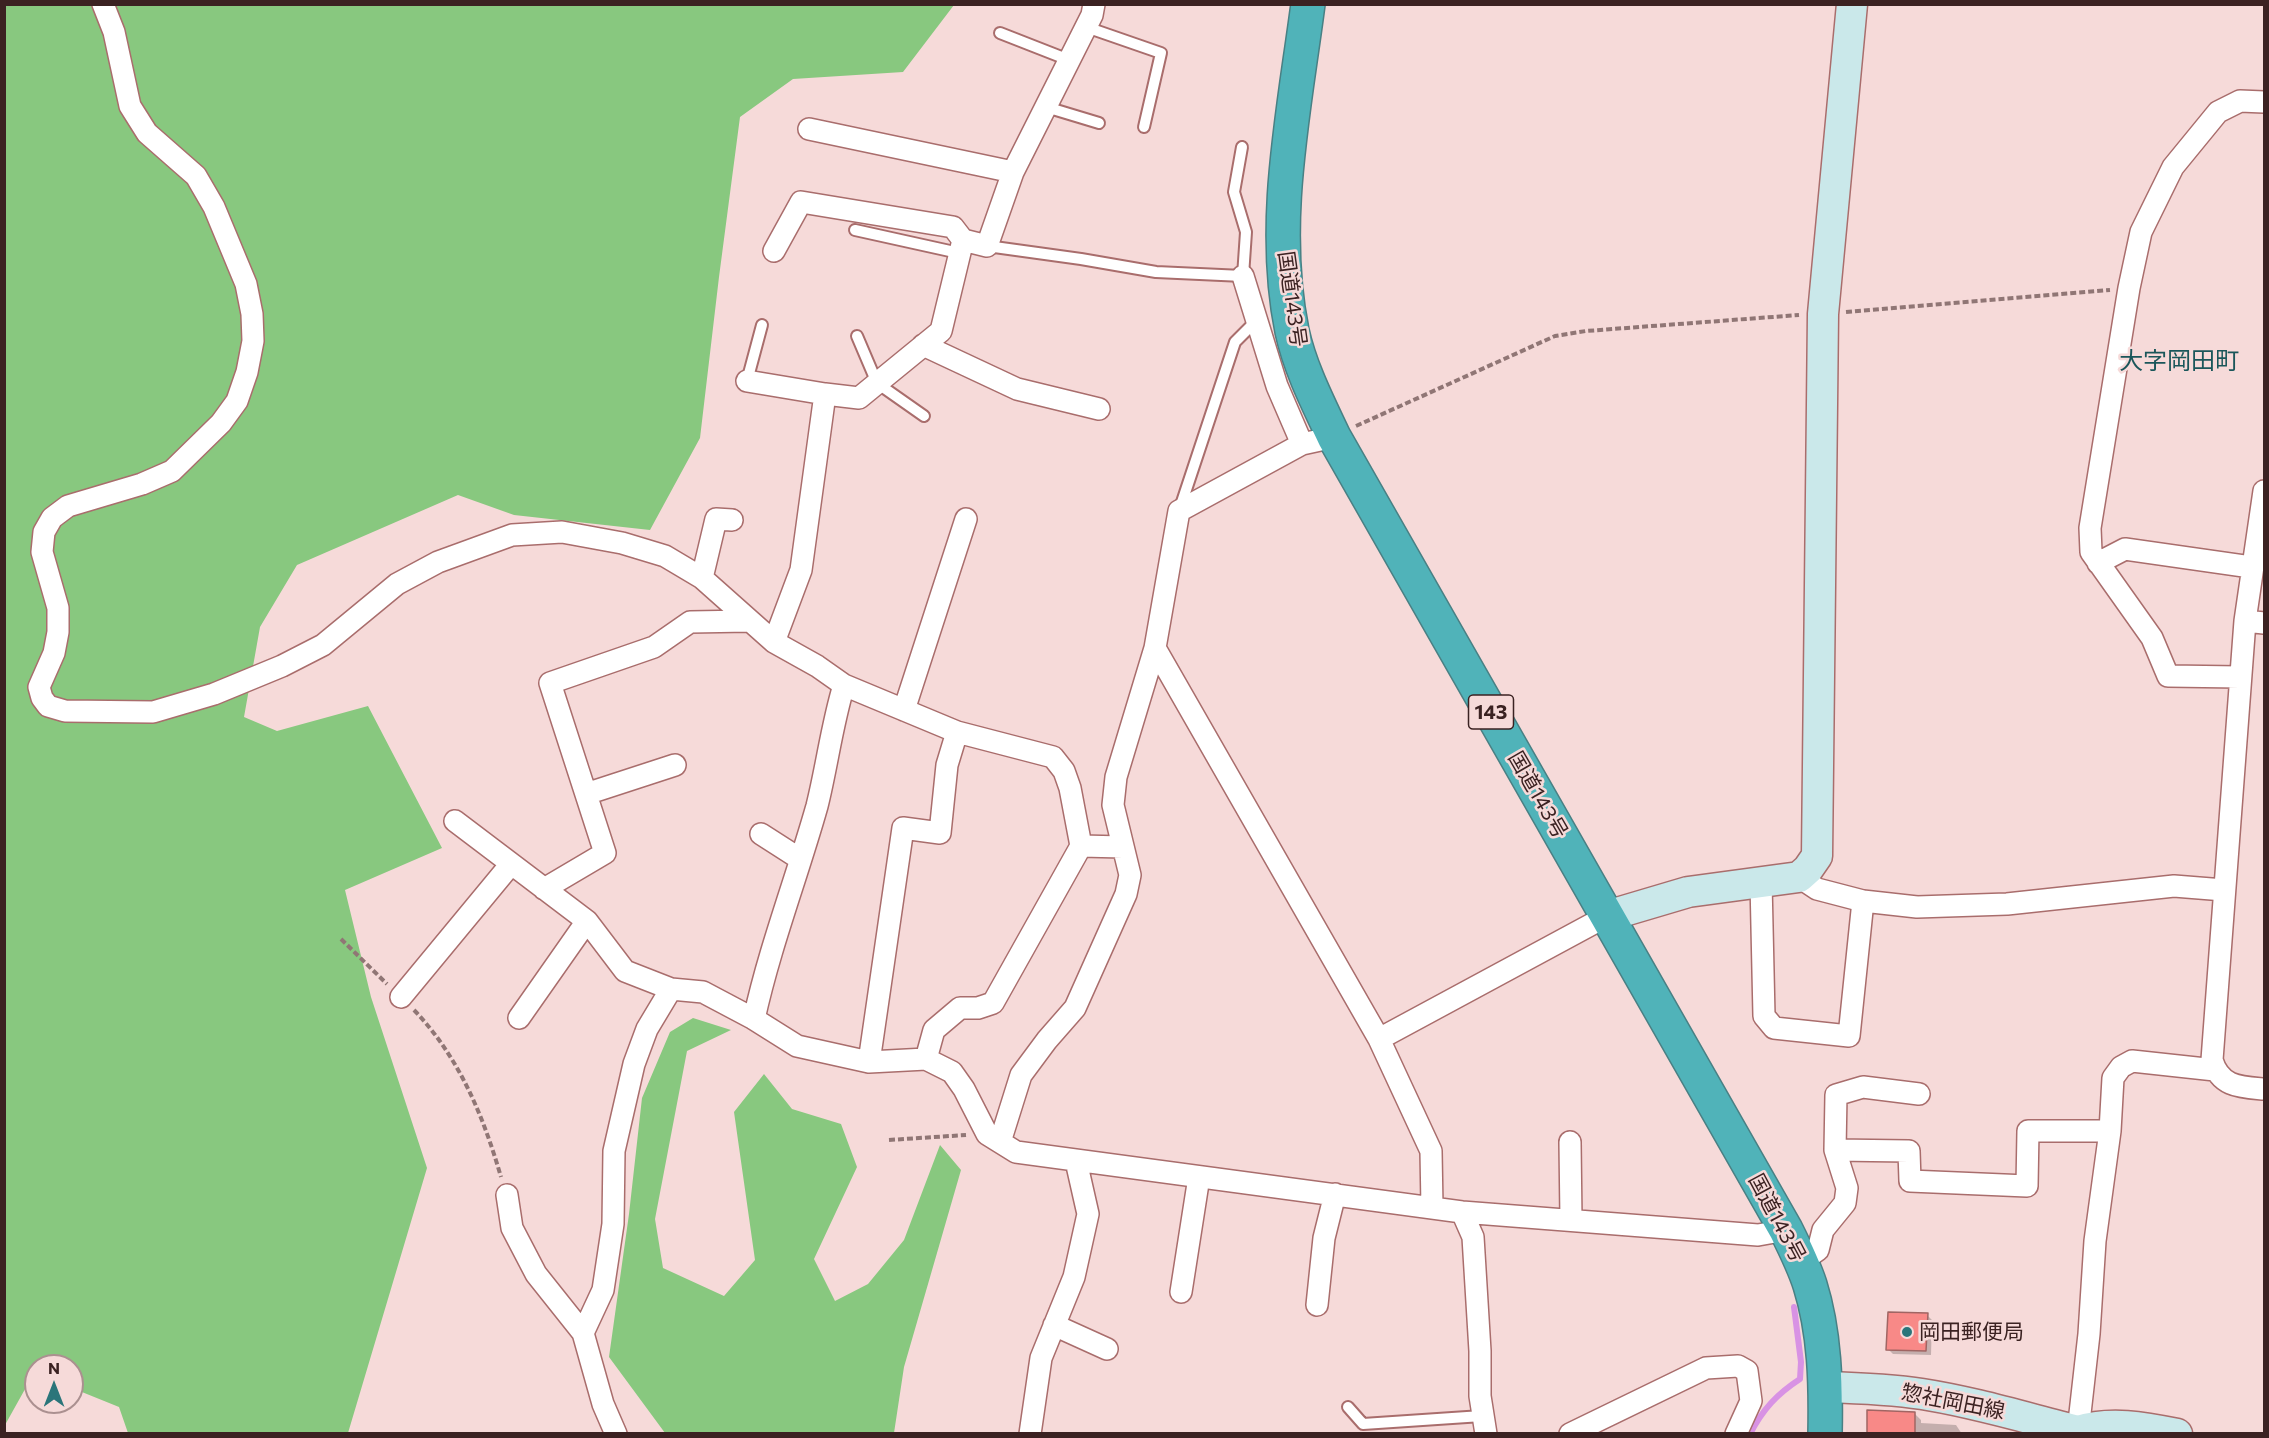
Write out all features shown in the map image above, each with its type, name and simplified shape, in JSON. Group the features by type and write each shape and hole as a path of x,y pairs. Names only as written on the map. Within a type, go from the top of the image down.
{"highway":[{"name":"国道143号","path":"1308,4 1288,157 1283,215 1283,256 1292,332 1305,373 1334,437 1786,1230 1802,1262 1816,1309 1822,1343 1826,1387 1825,1434"}],"street":[{"path":"103,4 114,32 130,106 147,133 196,176 214,207 246,284 252,314 253,341 247,372 237,401 221,423 180,464 172,471 142,484 68,506 52,518 44,532 42,552 58,608 58,632 54,653 39,687 42,698 48,706 65,711 153,712 214,694 282,666 323,645 397,584 438,562 512,535 562,532 622,543 665,556 702,578 774,642 817,666 844,685 957,732 1053,758 1064,771 1070,788 1081,846 993,1003 978,1008 960,1008 934,1030 926,1059"},
{"path":"961,247 987,246 1013,172 1086,27 1094,4"},
{"path":"1379,1039 1607,916 1688,892 1799,877 1808,869 1816,856 1823,314 1852,4"},
{"path":"2240,677 2168,676 2152,638 2091,552 2090,528 2129,288 2141,232 2173,167 2218,112 2240,101 2265,102"},
{"path":"809,129 1013,172"},
{"path":"747,381 859,398 941,331 961,247 952,227 801,202 774,251"},
{"path":"1243,276 1277,386 1302,444"},
{"path":"924,345 1017,388 1100,409"},
{"path":"774,642 801,570 825,394"},
{"path":"994,1138 1021,1075 1047,1040 1076,1008 1126,894 1130,875 1113,805 1116,777 1155,648 1179,511 1302,444 1334,437"},
{"path":"2264,499 2251,567 2255,622 2240,677 2212,1060 2215,1070 2235,1087 2265,1089"},
{"path":"702,578 716,519 732,520"},
{"path":"904,710 966,519"},
{"path":"2098,563 2125,549 2251,567"},
{"path":"544,889 605,853 550,683 654,647 690,622 749,621"},
{"path":"1155,648 1379,1039 1431,1151 1432,1207"},
{"path":"754,1018 764,974 816,807 833,741 836,711 844,685"},
{"path":"869,1062 903,828 940,833 947,765 957,732"},
{"path":"586,794 675,765"},
{"path":"454,821 587,921 625,971 671,989 703,992 754,1018 797,1046 869,1062 926,1059 952,1072 994,1138 1016,1152 1462,1212 1758,1235 1786,1230"},
{"path":"761,834 800,859"},
{"path":"1081,846 1123,847"},
{"path":"401,997 511,864"},
{"path":"1799,877 1816,889 1863,901 1917,907 2007,904 2174,886 2224,890"},
{"path":"1761,882 1764,1016 1774,1028 1849,1036 1863,901"},
{"path":"519,1018 587,921"},
{"path":"583,1333 603,1290 613,1224 614,1151 634,1064 647,1029 671,989"},
{"path":"2080,1432 2095,1241 2110,1131 2113,1078 2121,1067 2132,1060 2215,1070"},
{"path":"1802,1262 1818,1250 1823,1230 1845,1203 1847,1188 1835,1150 1836,1095 1863,1087 1919,1094"},
{"path":"1835,1150 1909,1151 1910,1181 2027,1186 2028,1131 2110,1131"},
{"path":"1570,1142 1570,1220"},
{"path":"1030,1434 1041,1358 1074,1277 1088,1214 1076,1161"},
{"path":"1181,1292 1199,1177"},
{"path":"1317,1305 1324,1238 1335,1194"},
{"path":"507,1195 512,1228 536,1274 583,1333 603,1404 616,1434"},
{"path":"1462,1212 1473,1237 1484,1425"},
{"path":"1054,1326 1107,1349"},
{"path":"1570,1434 1706,1368 1738,1366 1747,1371 1751,1401 1736,1434"},
{"name":"惣社岡田線","path":"1826,1387 1878,1388 1922,1394 2080,1432 2093,1426 2110,1425 2155,1429 2177,1434"}],"lane":[{"path":"1086,27 1161,53 1144,127"},
{"path":"1000,33 1069,60"},
{"path":"1046,107 1100,123"},
{"path":"987,246 1156,272 1243,276 1246,232 1234,192 1242,147"},
{"path":"855,230 961,247"},
{"path":"1179,511 1235,342 1257,320"},
{"path":"747,381 762,325"},
{"path":"857,336 876,383 924,416"},
{"path":"1348,1407 1363,1424 1484,1425"}],"path":[{"path":"1334,437 1555,336 1586,331 2129,288"},
{"path":"470,1089 494,1150 507,1195"},
{"path":"889,1140 994,1138"}],"green space":[{"path":"5,5 954,5 903,72 793,79 740,117 700,438 650,530 514,515 458,495 297,565 260,627 244,717 277,731 368,706 442,848 345,890 371,997 427,1168 348,1433 128,1433 119,1407 84,1393 84,1354 24,1354 24,1391 5,1425"},
{"path":"693,1018 731,1030 687,1051 655,1219 663,1268 724,1296 755,1260 734,1112 764,1074 792,1109 841,1124 857,1167 814,1259 835,1301 868,1284 904,1240 940,1145 961,1170 904,1367 894,1433 665,1433 609,1357 642,1098 670,1032"}],"building":[{"name":"岡田郵便局","path":"1888,1312 1928,1313 1926,1351 1886,1350"},
{"path":"1867,1410 1915,1412 1915,1434 1867,1434"}],"waterway":[{"path":"1750,1434 1771,1403 1800,1379 1801,1362 1794,1307"}],"place":[{"name":"岡田郵便局","path":"1907,1332"}],"district":[{"name":"大字岡田町","path":"2179,361"}]}
